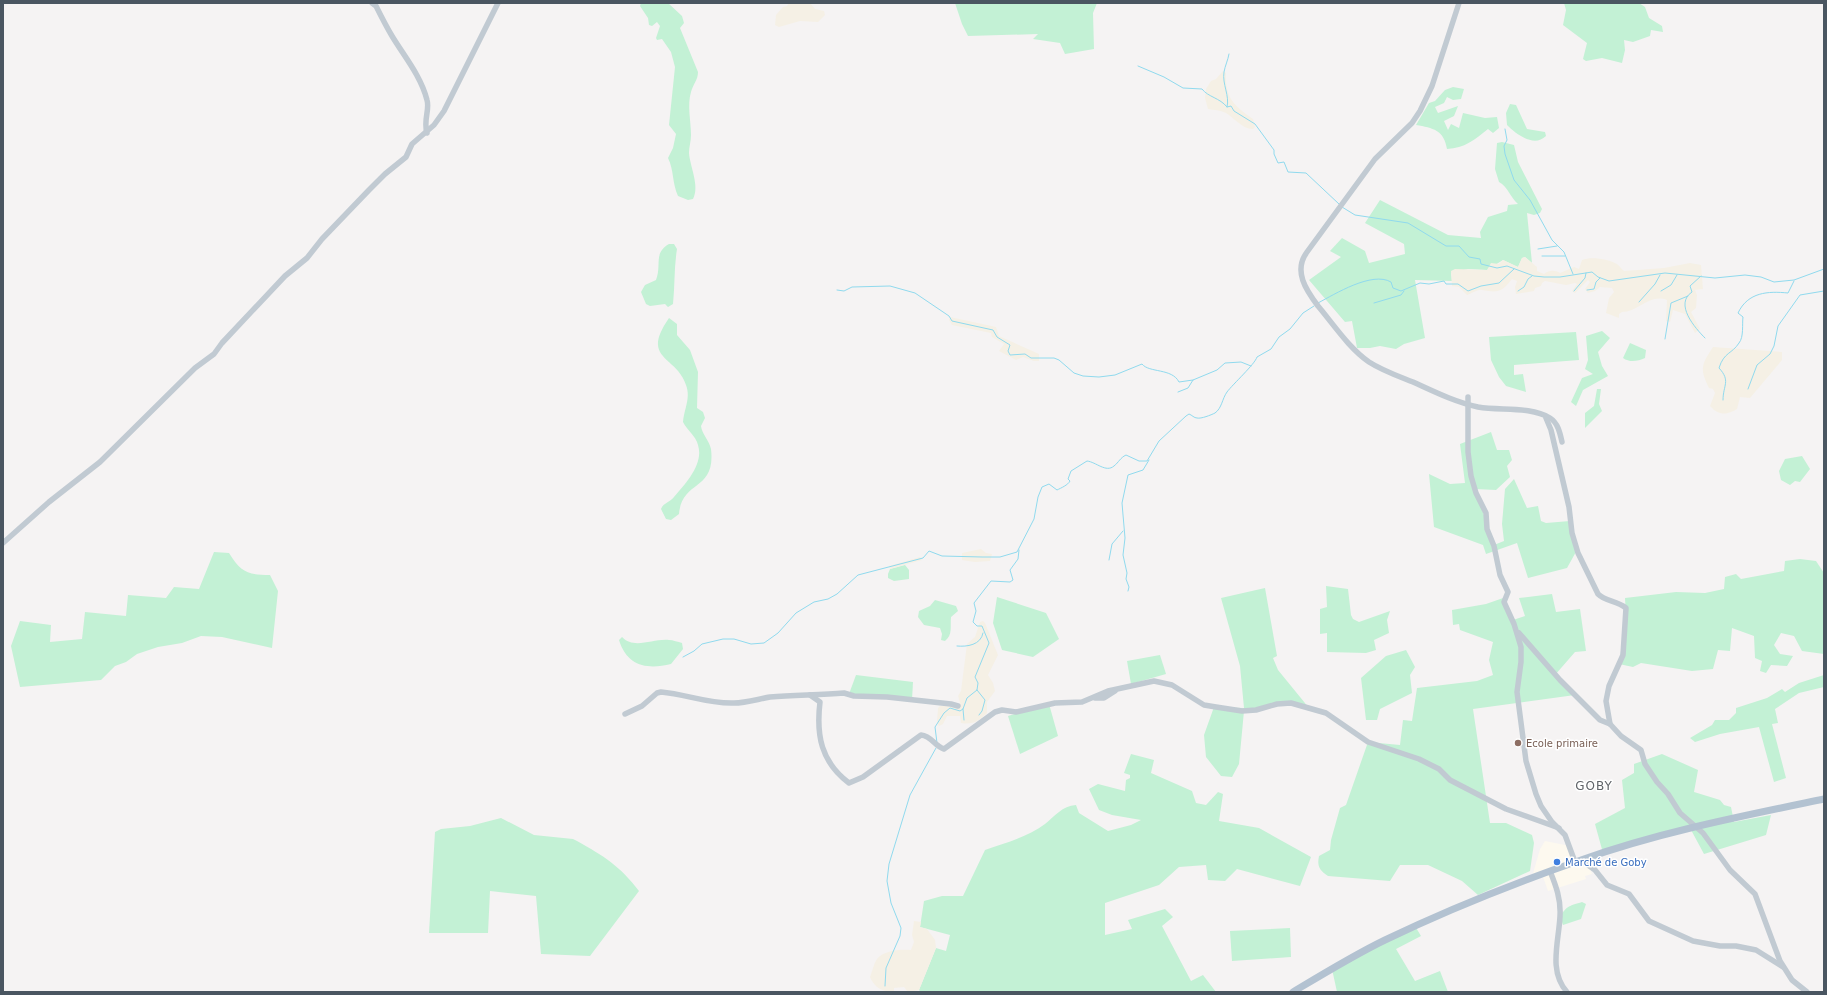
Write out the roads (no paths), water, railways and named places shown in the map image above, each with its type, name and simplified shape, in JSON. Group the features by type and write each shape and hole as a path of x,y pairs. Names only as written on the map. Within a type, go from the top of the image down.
{"main road":[{"path":"1293,992 1385,940 1485,896 1550,871 1578,861 1695,827 1824,798"}],"street":[{"path":"372,3 376,6 392,36 406,55 420,82 428,106 425,120 427,133"},
{"path":"3,543 49,502 100,462 195,368 207,360 285,276 307,258 369,190 385,174 406,157 412,144 427,133 444,111 498,3"},
{"path":"1459,3 1427,99 1412,123 1379,155 1302,259 1300,274 1311,296 1350,344 1369,362 1384,371 1439,395 1469,404 1497,409 1531,412 1550,418 1556,424 1562,442"},
{"path":"1468,397 1468,452 1471,476 1476,493 1486,513 1487,529 1494,546 1500,575 1508,592 1504,602 1514,624 1525,642 1560,680 1602,721 1610,724 1621,736 1641,750 1645,764 1656,782 1668,794 1680,813 1703,833 1733,874 1755,894 1762,917 1785,968 1792,980 1807,992"},
{"path":"1542,415 1548,419 1551,430 1569,507 1572,533 1578,553 1598,594 1603,598 1619,602 1626,608 1626,630 1623,655 1609,686 1606,701 1610,724"},
{"path":"1514,624 1521,647 1521,662 1517,692 1526,761 1541,806 1552,822 1565,835 1578,861 1595,870 1608,885 1629,894 1649,921 1693,940 1720,946 1736,946 1756,950 1785,968"},
{"path":"810,695 820,702 818,724 822,748 836,773 849,783 863,777 921,735 933,740 937,746 944,749 994,712 1026,711 1055,702 1082,702 1118,689 1160,682 1182,690 1204,704 1216,707 1242,711 1256,710 1277,704 1290,703 1326,713 1368,742 1405,754 1439,769 1450,780 1506,809 1559,828"},
{"path":"625,714 642,706 657,693 661,692 688,696 701,701 734,704 770,698 844,693 854,696 887,697 958,706"},
{"path":"1550,871 1559,900 1560,917 1557,938 1558,950 1556,968 1559,981 1567,992"}],"waterway":[{"path":"1227,107 1228,99 1224,81 1224,70 1229,54"},
{"path":"1138,66 1164,77 1183,88 1202,89 1227,107 1231,106 1234,111 1255,124 1274,150 1278,163 1284,162 1288,172 1306,173 1339,204"},
{"path":"1505,129 1507,140 1504,146 1505,154 1514,180 1530,200 1552,240 1564,252 1573,274"},
{"path":"1342,207 1355,215 1408,223 1446,246 1459,246 1469,257 1480,259 1481,264 1497,268 1507,266 1534,276 1560,277 1592,272 1598,277 1609,281 1665,273 1715,278 1745,275 1761,277 1774,282 1794,280 1824,269"},
{"path":"1538,249 1557,246"},
{"path":"1542,256 1565,256"},
{"path":"1318,303 1354,285 1374,279 1383,279 1391,282 1393,288 1401,291 1420,283 1429,284 1444,281 1446,284 1458,284 1468,291 1481,286 1499,283 1514,269"},
{"path":"1574,291 1585,278 1586,273"},
{"path":"1639,302 1655,284 1660,275"},
{"path":"1661,291 1671,285 1677,275"},
{"path":"1518,291 1524,287 1528,279 1532,276"},
{"path":"1701,276 1690,286 1692,292 1687,297 1685,303 1688,316 1705,338"},
{"path":"1587,290 1594,289 1596,282 1600,278"},
{"path":"1723,400 1726,380 1723,372 1719,368 1723,359 1741,340 1743,317 1738,313 1742,306 1747,301 1759,294 1773,292 1788,293 1794,281"},
{"path":"837,290 844,291 852,287 890,286 915,293 949,316 952,321 993,330 997,337 1010,345 1008,351 1010,355 1025,354 1031,358 1054,358 1059,360 1074,373 1083,376 1099,377 1115,375 1142,364 1150,369 1171,375 1179,382 1193,380"},
{"path":"1374,303 1401,295 1404,291"},
{"path":"1748,389 1757,365 1770,354 1774,346 1778,326 1800,295 1824,291"},
{"path":"1665,339 1671,303 1688,296"},
{"path":"683,657 694,651 702,644 723,639 734,639 751,644 764,643 778,633 796,613 814,602 828,599 837,594 858,575 923,558 929,551 942,556 982,557 1000,557 1017,552 1034,519 1038,497 1042,487 1049,484 1057,490 1068,484 1070,481 1068,479 1071,471 1087,461 1104,468 1111,468 1126,455 1139,461 1147,461 1159,441 1186,416 1189,414 1196,418 1201,418 1215,413 1221,406 1227,392 1257,357 1271,349 1279,337 1290,329 1303,313 1314,306"},
{"path":"1178,392 1188,388 1193,380 1217,370 1225,363 1241,362 1251,366"},
{"path":"1128,591 1129,587 1126,579 1127,573 1123,555 1125,538 1122,503 1128,475 1143,470 1149,460"},
{"path":"1109,560 1112,544 1123,531"},
{"path":"937,743 935,727 944,713 950,708 960,711 963,709 967,698 977,690 978,683 975,677 989,643 982,626 977,626 973,622 976,611 974,603 991,581 1010,582 1013,580 1010,570 1018,559 1019,550"},
{"path":"957,646 977,643 982,637 983,633"},
{"path":"977,690 985,700 982,711 979,715"},
{"path":"963,709 964,720"},
{"path":"885,986 886,968 900,936 901,928 891,903 887,881 889,864 910,795 936,748"}],"place":[{"name":"Ecole primaire","path":"1518,743"},
{"name":"Marché de Goby","path":"1557,862"}],"district":[{"name":"GOBY","path":"1594,786"}]}
